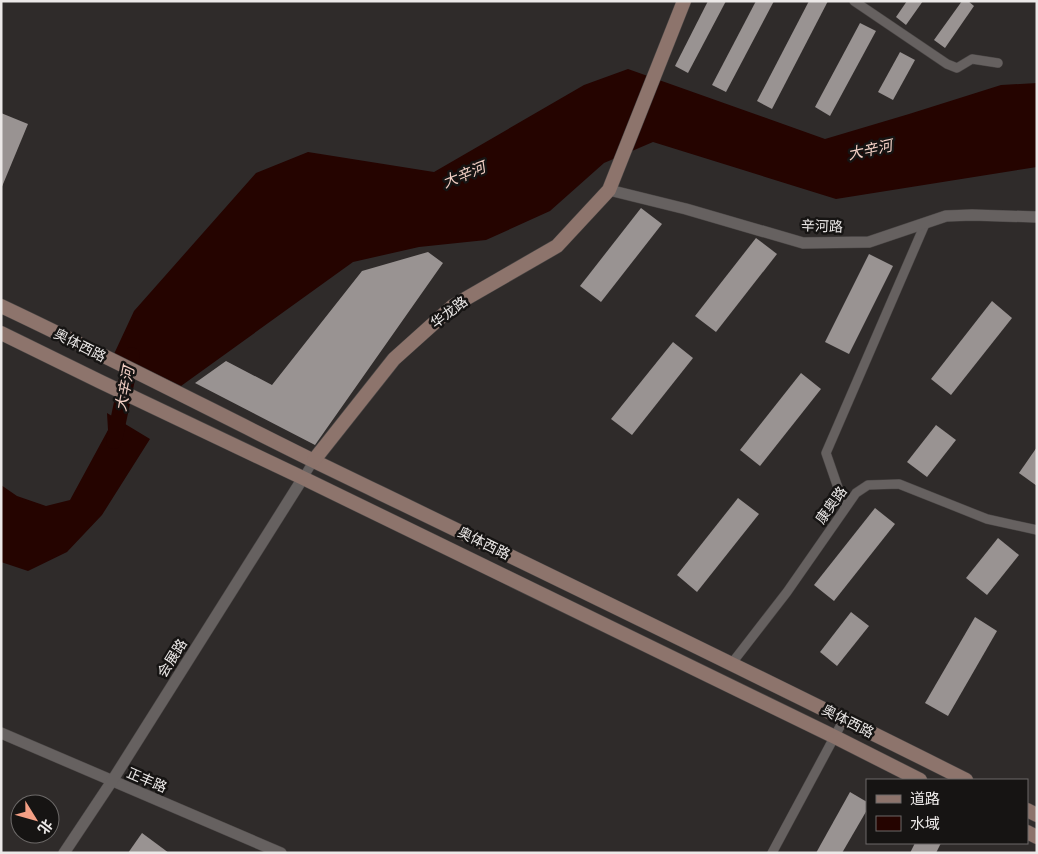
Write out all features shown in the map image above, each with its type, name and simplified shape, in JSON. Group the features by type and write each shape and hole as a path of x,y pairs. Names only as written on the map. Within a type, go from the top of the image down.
{"main road":[{"path":"609,190 684,1"},
{"name":"华龙路","path":"314,460 394,359 453,306 557,246 609,190"},
{"name":"奥体西路","path":"1,306 732,663 964,779"},
{"name":"奥体西路","path":"1,333 303,478 918,779"}],"street":[{"path":"854,1 947,64 957,68 972,58 998,63"},
{"name":"辛河路","path":"609,190 802,243 869,242 946,216 1037,217"},
{"path":"845,508 826,453 925,224"},
{"path":"303,478 314,460"},
{"name":"会展路","path":"64,853 112,781 303,478"},
{"name":"康奥路","path":"732,663 787,592 856,493 868,485 899,484 987,520 1037,530"},
{"path":"772,853 844,719"},
{"name":"正丰路","path":"1,733 281,853"}],"water":[{"path":"628,69 825,139 1001,85 1037,83 1037,167 836,199 653,142 604,163 550,211 486,240 419,247 353,262 181,386 114,354 134,311 256,173 308,152 434,172 584,85"},
{"path":"107,413 150,439 102,515 67,552 28,571 1,562 1,485 17,496 46,506 70,500 108,430"}],"building":[{"path":"708,1 726,1 688,73 675,66"},
{"path":"756,1 774,1 726,92 712,85"},
{"path":"809,1 828,1 772,109 757,101"},
{"path":"907,1 923,1 906,25 896,17"},
{"path":"962,1 968,1 974,6 945,48 934,40"},
{"path":"860,23 876,31 830,116 815,107"},
{"path":"900,52 915,60 893,100 878,92"},
{"path":"1,113 28,124 1,189"},
{"path":"641,208 662,224 601,302 580,286"},
{"path":"756,238 777,254 716,332 695,316"},
{"path":"428,252 443,263 315,445 195,383 226,361 272,385 362,271"},
{"path":"869,254 893,266 849,354 825,342"},
{"path":"992,301 1012,318 951,395 931,379"},
{"path":"673,342 693,358 632,435 611,419"},
{"path":"801,373 821,389 760,466 740,450"},
{"path":"936,425 956,440 927,477 907,462"},
{"path":"1037,447 1037,486 1019,473"},
{"path":"738,498 759,514 697,592 677,575"},
{"path":"875,508 895,524 834,601 814,585"},
{"path":"998,538 1019,555 987,595 966,578"},
{"path":"851,612 869,626 837,666 820,652"},
{"path":"975,617 997,631 948,716 925,703"},
{"path":"850,792 866,801 866,812 842,853 816,853"},
{"path":"142,833 169,853 128,853"},
{"path":"914,844 940,844 936,853 910,853"}],"waterway":[{"name":"大辛河","path":"114,441 132,355"}]}
